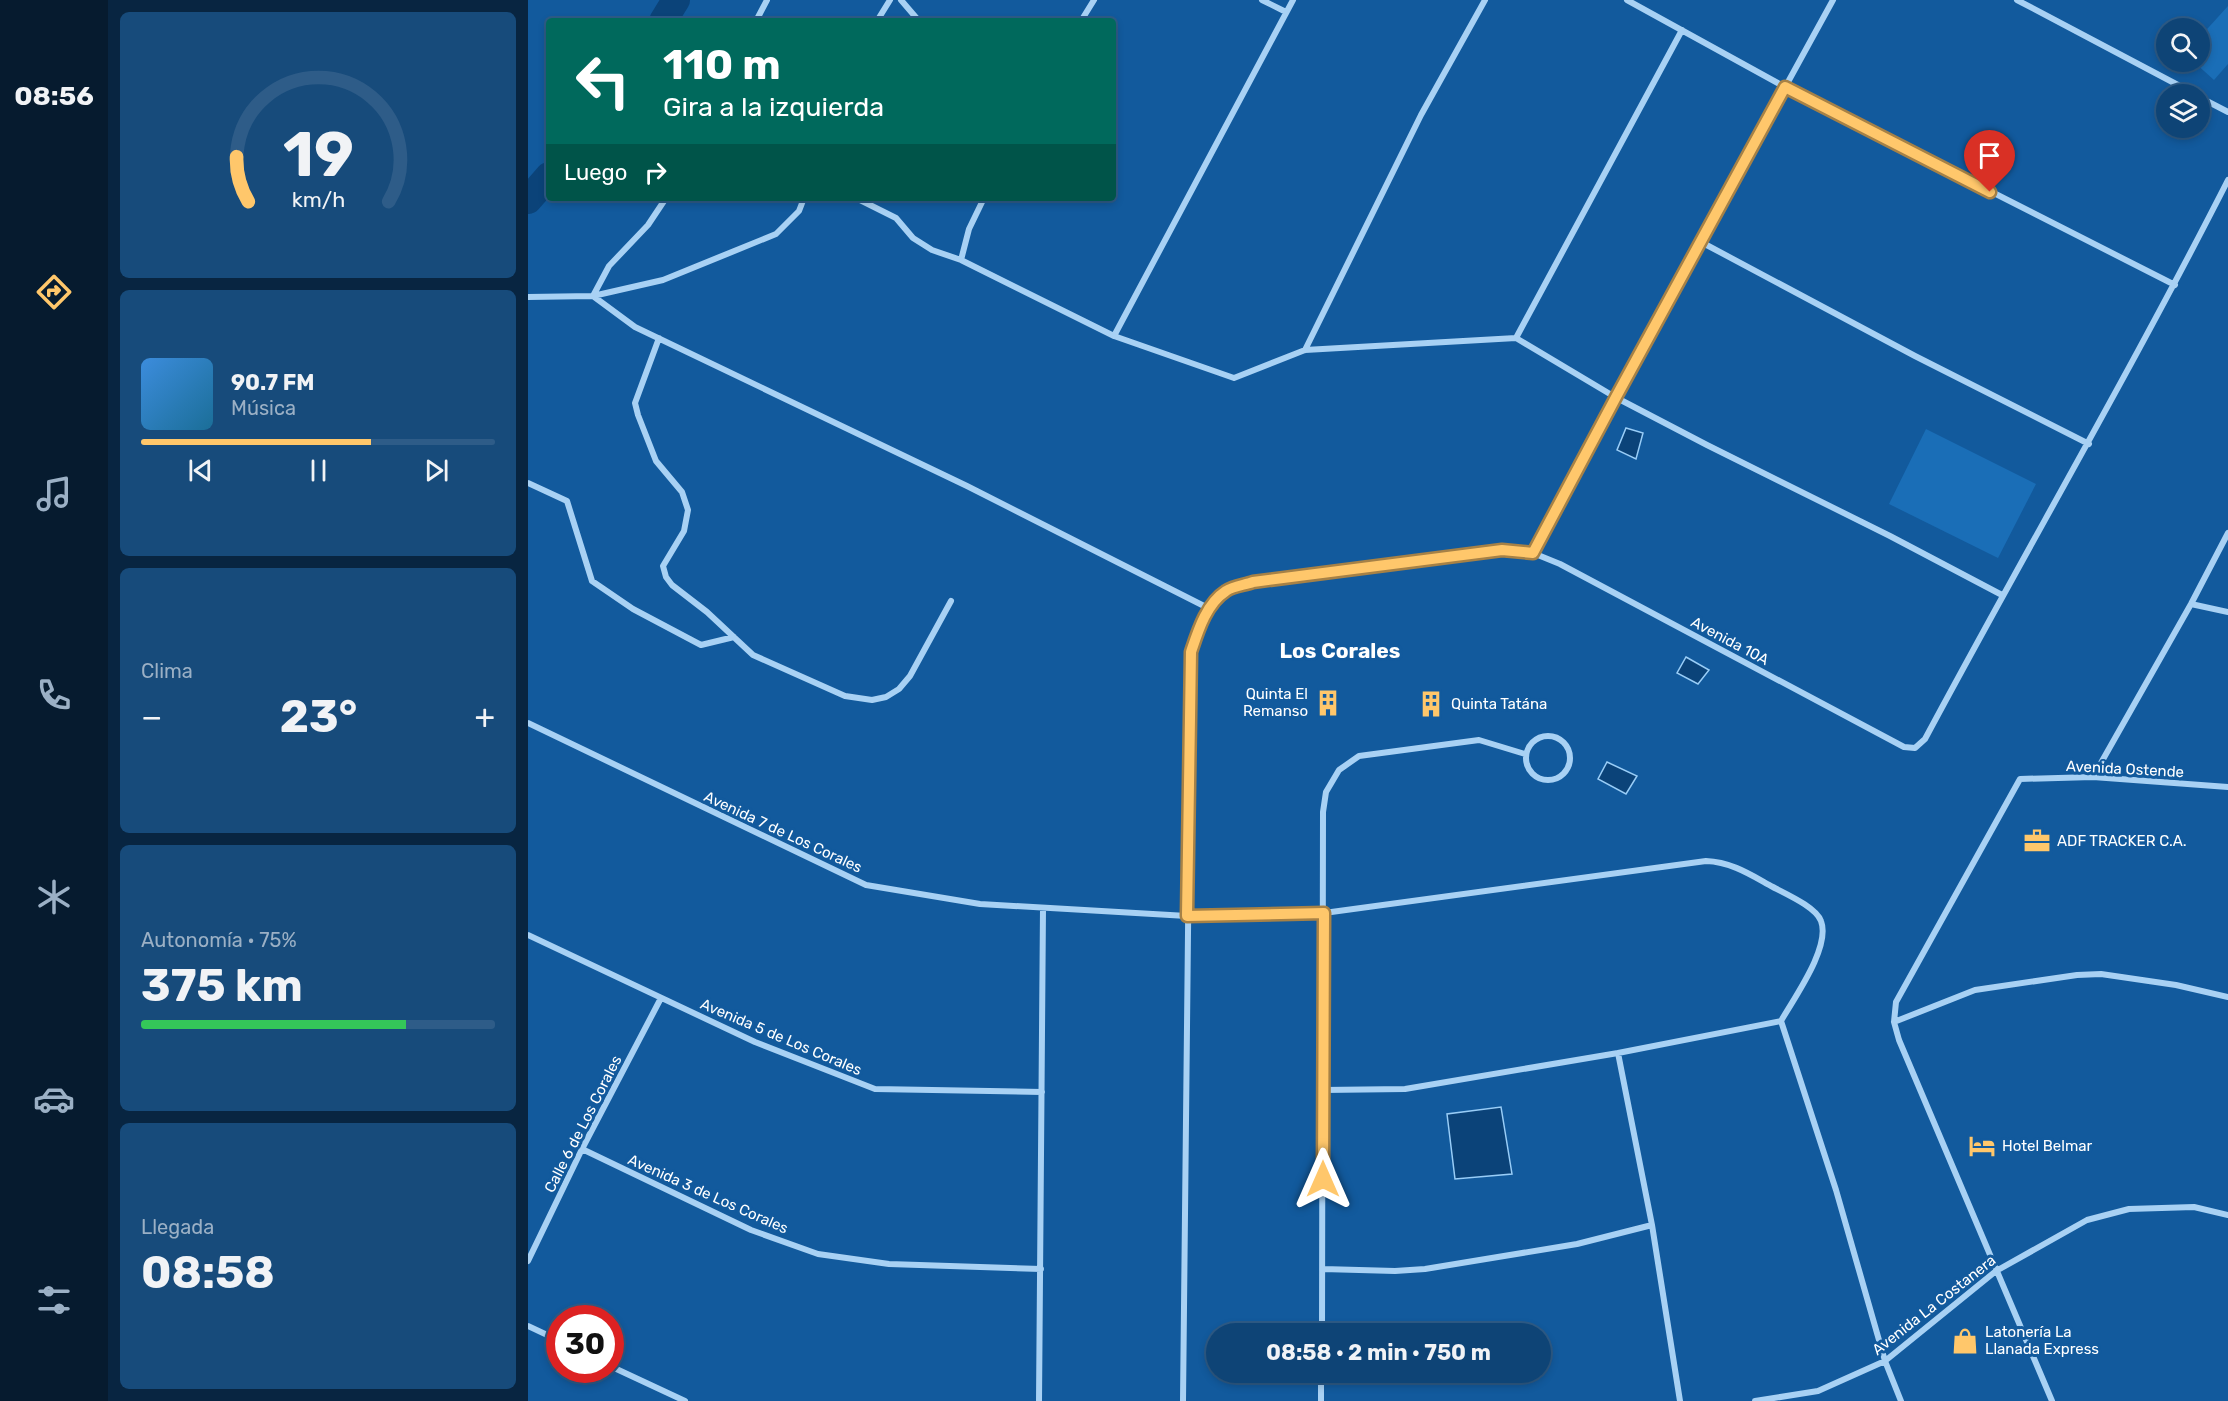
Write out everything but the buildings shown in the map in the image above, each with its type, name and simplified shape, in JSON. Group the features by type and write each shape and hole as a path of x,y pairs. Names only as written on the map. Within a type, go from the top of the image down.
{"street":[{"path":"758,18 767,0"},
{"path":"880,18 890,0"},
{"path":"901,0 916,18"},
{"path":"1083,18 1094,0"},
{"path":"1262,0 1286,12"},
{"path":"1114,336 1293,0"},
{"path":"1305,350 1421,115 1485,0"},
{"path":"1627,0 1785,87 2175,285"},
{"path":"1533,553 1833,0"},
{"path":"2017,0 2174,84"},
{"path":"1516,338 1682,30"},
{"path":"2210,103 2228,112"},
{"path":"862,201 896,218 913,238 932,250 961,260 1114,336 1233,378 1305,350 1516,338 1616,397 2002,595 2175,285 2228,180"},
{"path":"592,296 609,266 648,225 664,201"},
{"path":"528,297 592,296 663,280 776,234 800,211 803,201"},
{"path":"961,260 969,229 983,201"},
{"path":"1701,242 1915,356 2088,444"},
{"path":"592,296 635,327 967,486 1210,609"},
{"path":"659,338 635,403 656,461 682,492 688,510 684,531 663,566 666,577 672,585 707,612 753,655 845,696 872,700 886,697 910,676 951,601"},
{"path":"528,483 567,501 592,581 633,609 701,645 734,637"},
{"path":"2093,777 2191,604 2228,533"},
{"name":"Avenida 10A","path":"1183,1401 1191,652 1199,626 1226,591 1253,582 1502,550 1533,553 1560,564 1904,747 1915,748 1926,739 2002,595"},
{"path":"2191,604 2228,612"},
{"name":"Avenida 7 de Los Corales","path":"528,723 866,885 980,904 1187,916 1324,913 1706,861 1721,862 1735,866 1809,907 1821,920 1823,941 1781,1021"},
{"path":"1552,736 1562,741 1569,751 1570,763 1565,773 1555,780 1543,781 1533,776 1526,766 1525,754 1530,743 1540,737 1552,736"},
{"path":"1322,1323 1323,812 1326,792 1339,770 1359,756 1479,740 1525,754"},
{"name":"Avenida Ostende","path":"1894,1022 1896,1002 2020,779 2093,777 2228,787"},
{"path":"1039,1401 1043,908"},
{"name":"Avenida 5 de Los Corales","path":"528,935 755,1042 875,1089 1042,1092"},
{"path":"2052,1401 1899,1040 1894,1022 1976,990 2077,975 2101,974 2176,985 2228,997"},
{"name":"Calle 6 de Los Corales","path":"528,1261 582,1149 661,998"},
{"path":"1323,1090 1405,1089 1618,1053 1781,1021 1836,1190 1885,1361 1901,1401"},
{"path":"1618,1053 1652,1225 1680,1401"},
{"name":"Avenida 3 de Los Corales","path":"582,1149 751,1230 818,1254 889,1264 1041,1269"},
{"name":"Avenida La Costanera","path":"1755,1401 1818,1390 1885,1361 1996,1271 2087,1220 2129,1209 2194,1207 2228,1215"},
{"path":"1323,1269 1395,1271 1425,1269 1578,1244 1652,1225"},
{"path":"528,1326 546,1334"},
{"path":"624,1373 685,1401"},
{"path":"1321,1383 1321,1401"}],"shaded area":[{"path":"2228,6 2228,64 2214,80 2205,72 2210,72 2210,26"},
{"path":"1626,428 1643,433 1636,459 1617,450"},
{"path":"1926,429 2036,484 1998,558 1889,504"},
{"path":"1686,657 1709,670 1698,684 1677,673"},
{"path":"1607,762 1637,776 1626,794 1598,779"},
{"path":"1501,1107 1512,1174 1455,1179 1447,1114"}],"waterway":[{"path":"665,18 676,0"},
{"path":"528,200 546,179"}],"place":[{"name":"Quinta El Remanso","path":"1328,703"},
{"name":"Quinta Tatána","path":"1431,704"},
{"name":"ADF TRACKER C.A.","path":"2037,841"},
{"name":"Hotel Belmar","path":"1982,1146"},
{"name":"Latonería La Llanada Express","path":"1965,1341"}],"district":[{"name":"Los Corales","path":"1340,650"}],"route":[{"path":"1323,1179 1324,913 1187,916 1191,652 1199,626 1210,609 1226,591 1253,582 1502,550 1533,553 1785,87 1990,192"}]}
